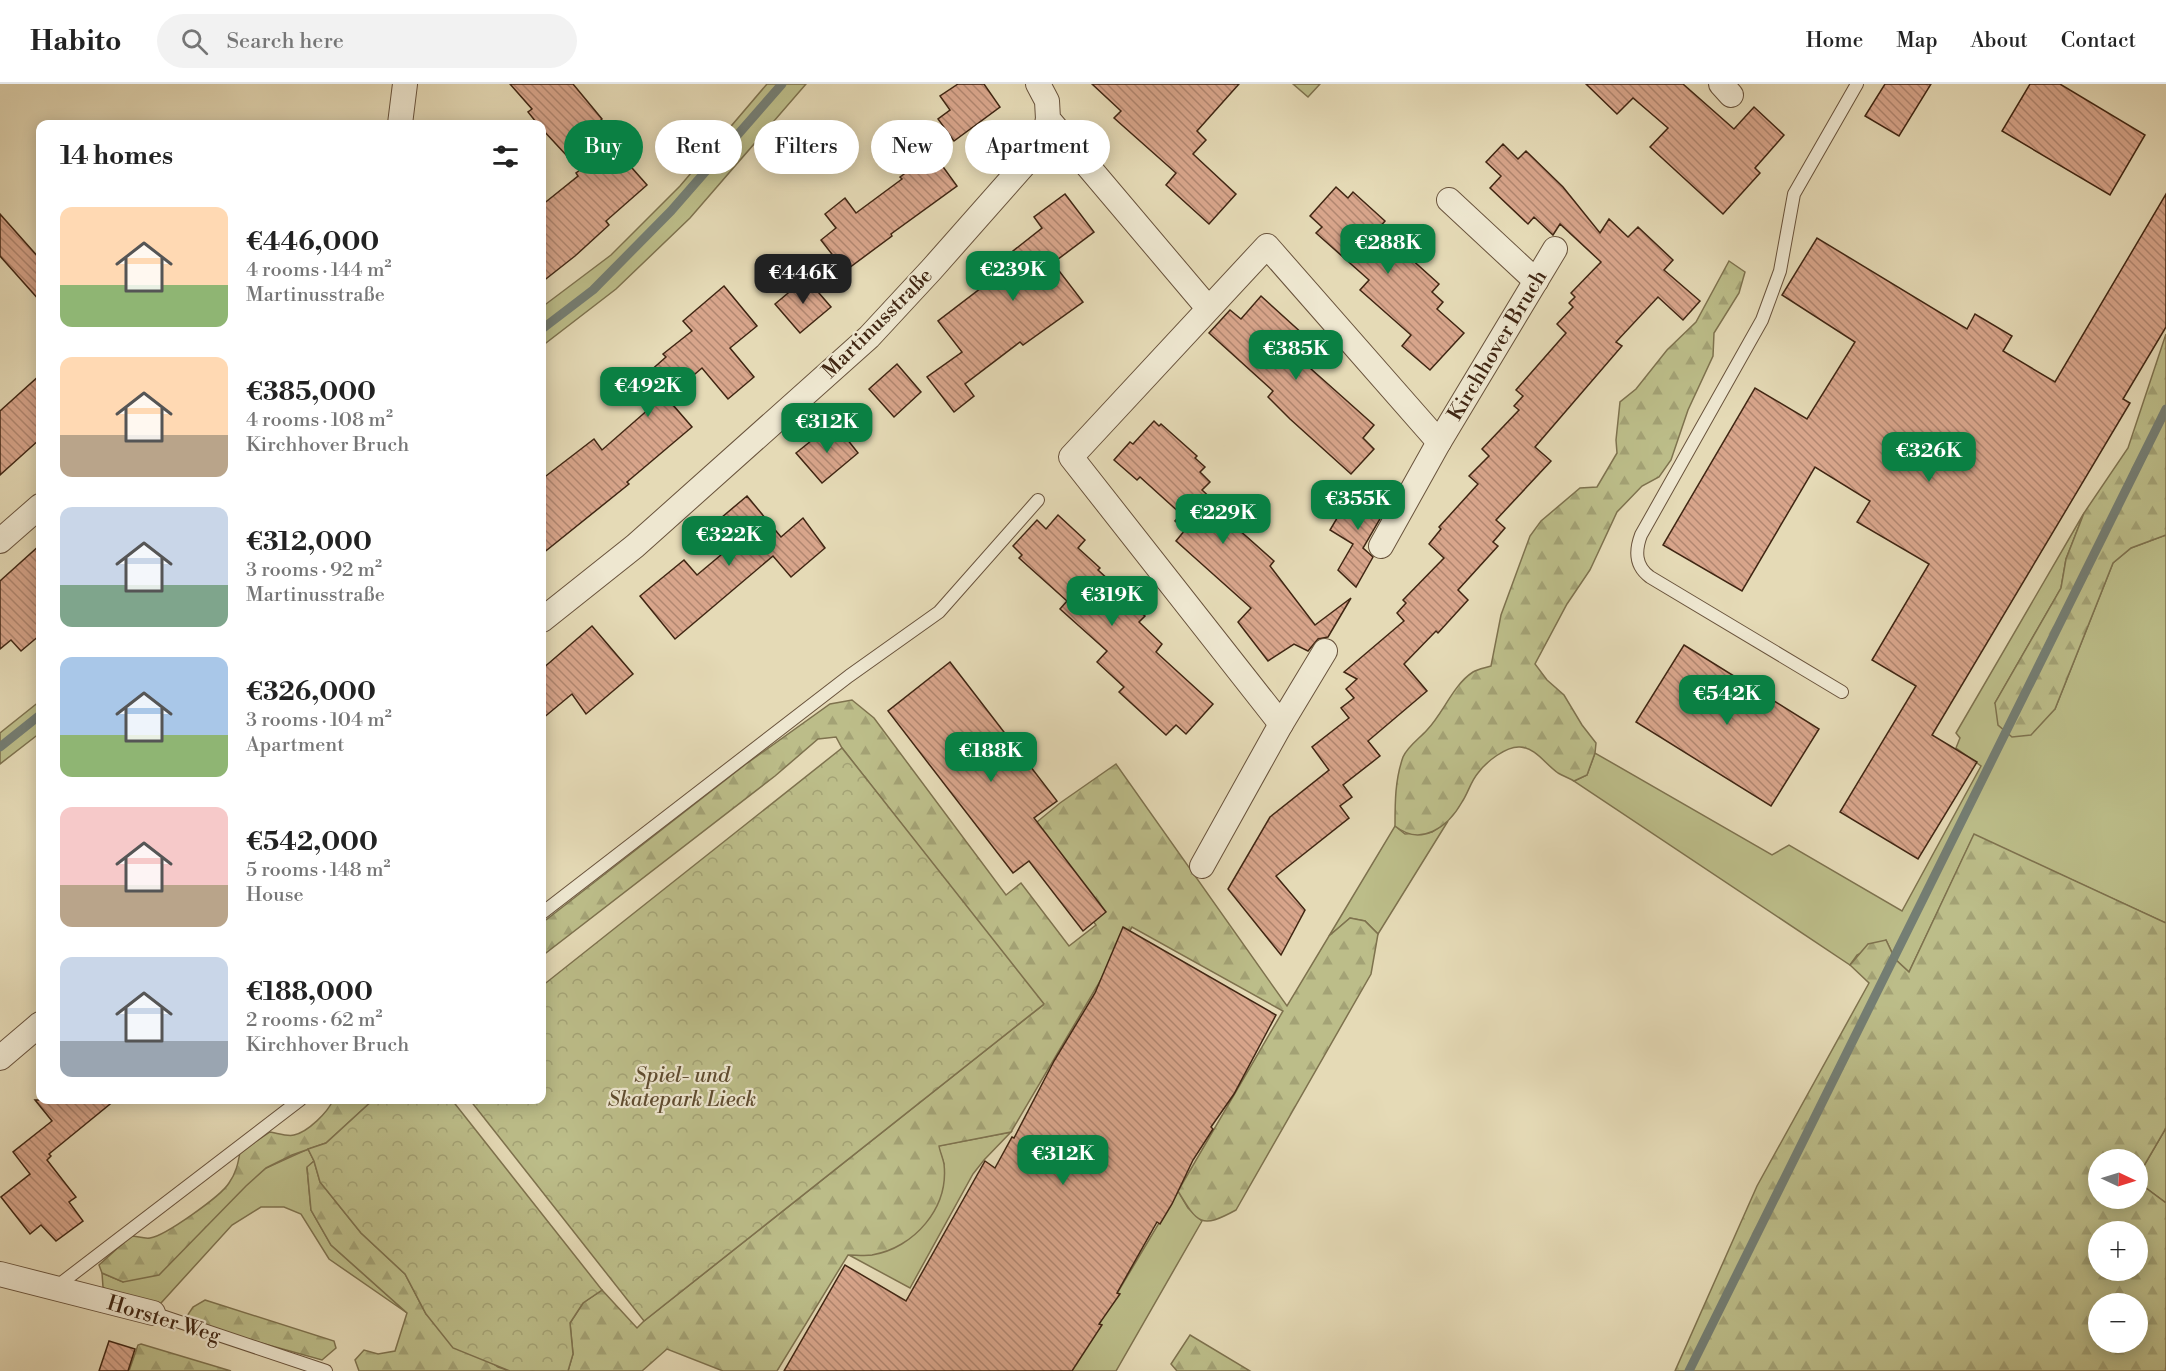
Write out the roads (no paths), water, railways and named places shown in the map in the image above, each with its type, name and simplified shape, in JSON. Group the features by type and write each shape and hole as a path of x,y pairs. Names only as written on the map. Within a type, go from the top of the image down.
{"street":[{"path":"400,120 405,84"},
{"path":"1038,84 1047,102 1048,119 1208,308 1071,457 1281,724"},
{"name":"Martinusstraße","path":"546,617 635,546 869,337 1038,148 1048,119"},
{"path":"1449,200 1536,281"},
{"name":"Kirchhover Bruch","path":"1208,308 1267,246 1439,441"},
{"name":"Kirchhover Bruch","path":"1381,546 1439,441 1555,249"},
{"path":"0,541 36,510"},
{"path":"1202,866 1324,651"},
{"path":"0,1058 36,1027"},
{"name":"Horster Weg","path":"0,1274 153,1313"}],"lane":[{"path":"1842,692 1650,577 1643,572 1636,555 1641,535 1762,320 1780,272 1794,194 1857,84"},
{"path":"546,910 849,676 939,612 1038,500"},
{"path":"56,1287 295,1104"},
{"name":"Horster Weg","path":"153,1313 326,1371"}],"waterway":[{"path":"546,326 593,290 671,211 782,84"},
{"path":"1689,1371 2166,409"},
{"path":"0,747 36,718"}],"park label":[{"name":"Spiel- und Skatepark Lieck","path":"682,1087"}]}
